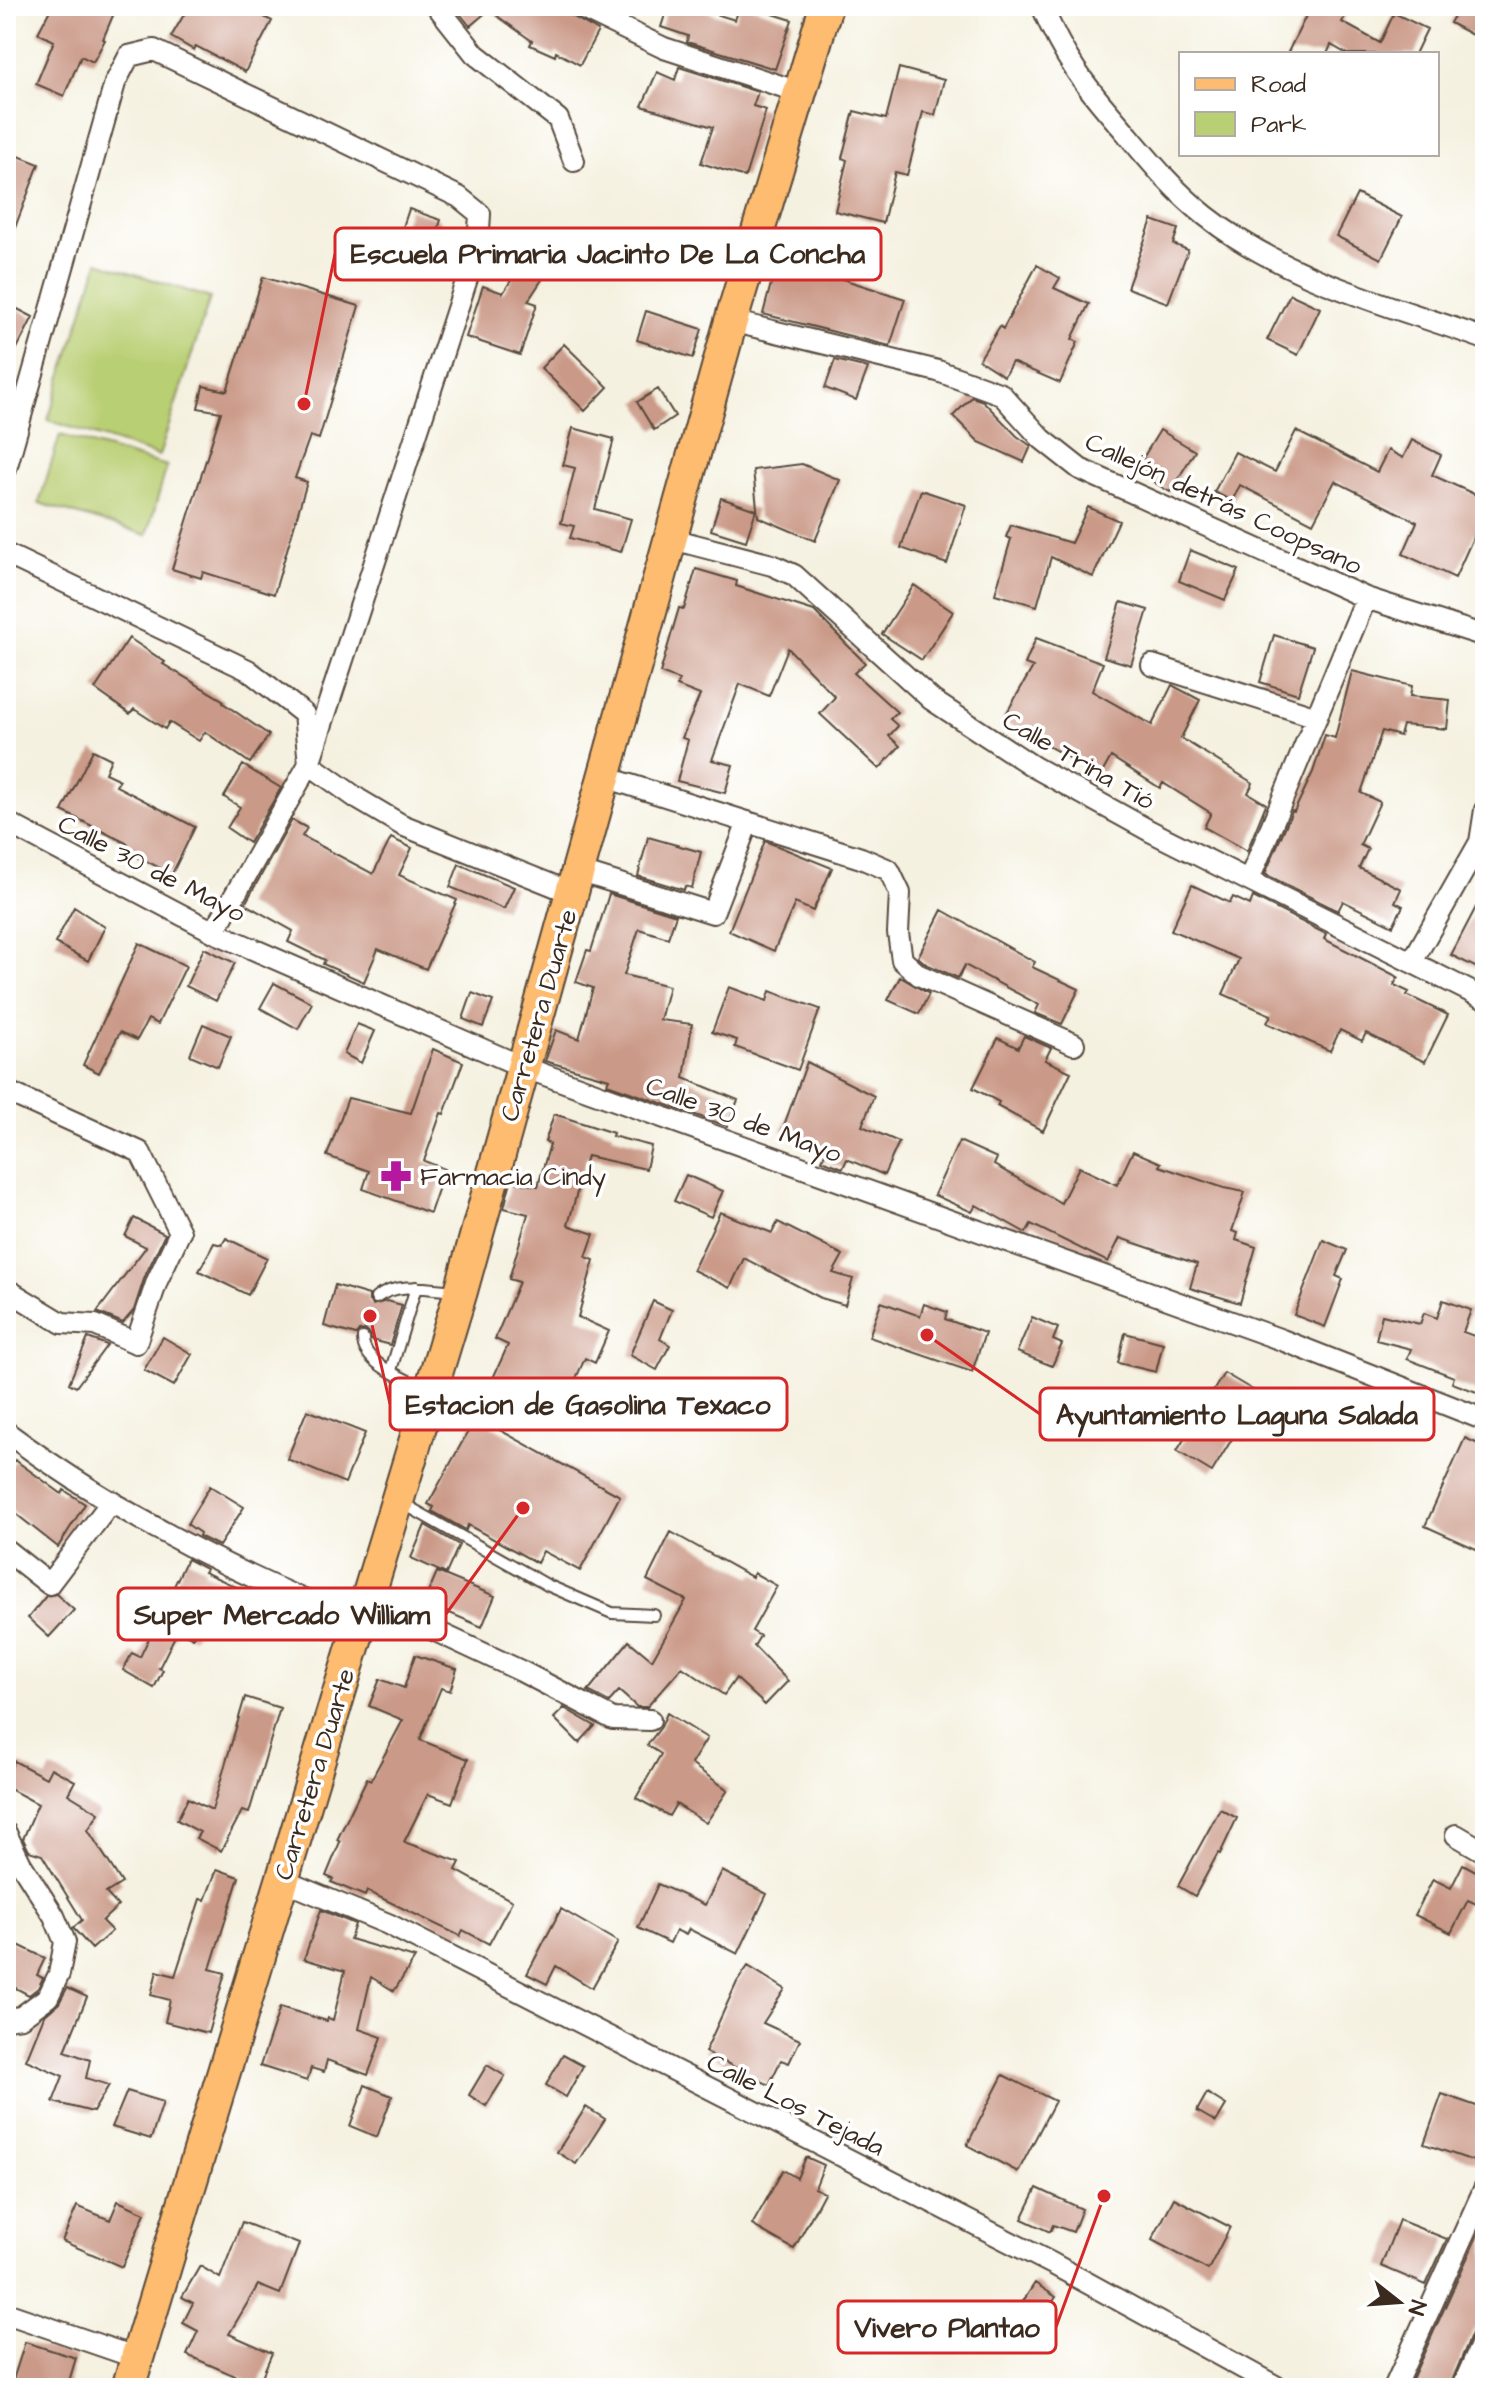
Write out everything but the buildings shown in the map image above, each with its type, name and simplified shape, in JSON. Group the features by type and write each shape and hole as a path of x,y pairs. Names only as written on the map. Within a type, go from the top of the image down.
{"main road":[{"name":"Carretera Duarte","path":"132,2373 461,1291 731,321 826,6"}],"street":[{"path":"437,6 475,54 558,119 574,161"},
{"path":"577,6 664,48 799,92"},
{"path":"1042,6 1083,84 1161,177 1206,216 1245,244 1306,275 1485,339"},
{"path":"6,469 115,83 129,56 154,50 459,197 480,214 478,245 309,764 214,932"},
{"name":"Callejón detrás Coopsano","path":"731,321 938,371 1001,394 1042,439 1080,469 1366,598 1485,636"},
{"name":"Calle Trina Tió","path":"672,539 772,565 794,575 932,700 1034,767 1137,824 1485,999"},
{"path":"6,554 248,670 304,714 309,764 402,825 575,882 713,913 748,822"},
{"path":"1249,880 1366,598"},
{"path":"1152,665 1317,717"},
{"path":"605,777 861,858 889,870 900,893 898,933 902,960 919,975 1074,1044"},
{"path":"1412,962 1482,843 1485,810"},
{"name":"Calle 30 de Mayo","path":"6,822 214,932 523,1067 1282,1340 1485,1420"},
{"path":"6,1091 140,1152 180,1232 157,1281 136,1343 95,1325 62,1323 6,1289"},
{"path":"6,1432 54,1467 167,1534 300,1600 364,1611 521,1671 613,1719 650,1720"},
{"path":"6,1550 49,1584 112,1501"},
{"path":"6,1833 21,1864 54,1916 65,1942 59,1974 48,1997 21,2017 6,2019"},
{"path":"1456,1835 1485,1852"},
{"name":"Calle Los Tejada","path":"282,1880 417,1939 1053,2264 1279,2388"},
{"path":"1394,2388 1485,2187"},
{"path":"6,2313 132,2373"},
{"path":"1462,2388 1485,2336"}],"lane":[{"path":"376,1298 387,1290 416,1287 461,1291"},
{"path":"391,1370 416,1287"},
{"path":"363,1338 363,1347 371,1358 430,1392"},
{"path":"397,1500 547,1585 612,1613 654,1615"}],"green space":[{"path":"98,262 210,298 159,456 48,420"},
{"path":"60,435 167,466 147,535 39,503"}],"place":[{"name":"Escuela Primaria Jacinto De La Concha","path":"304,404"},
{"name":"Farmacia Cindy","path":"396,1176"},
{"name":"Estacion de Gasolina Texaco","path":"370,1316"},
{"name":"Ayuntamiento Laguna Salada","path":"927,1335"},
{"name":"Super Mercado William","path":"523,1508"},
{"name":"Vivero Plantao","path":"1104,2196"}]}
